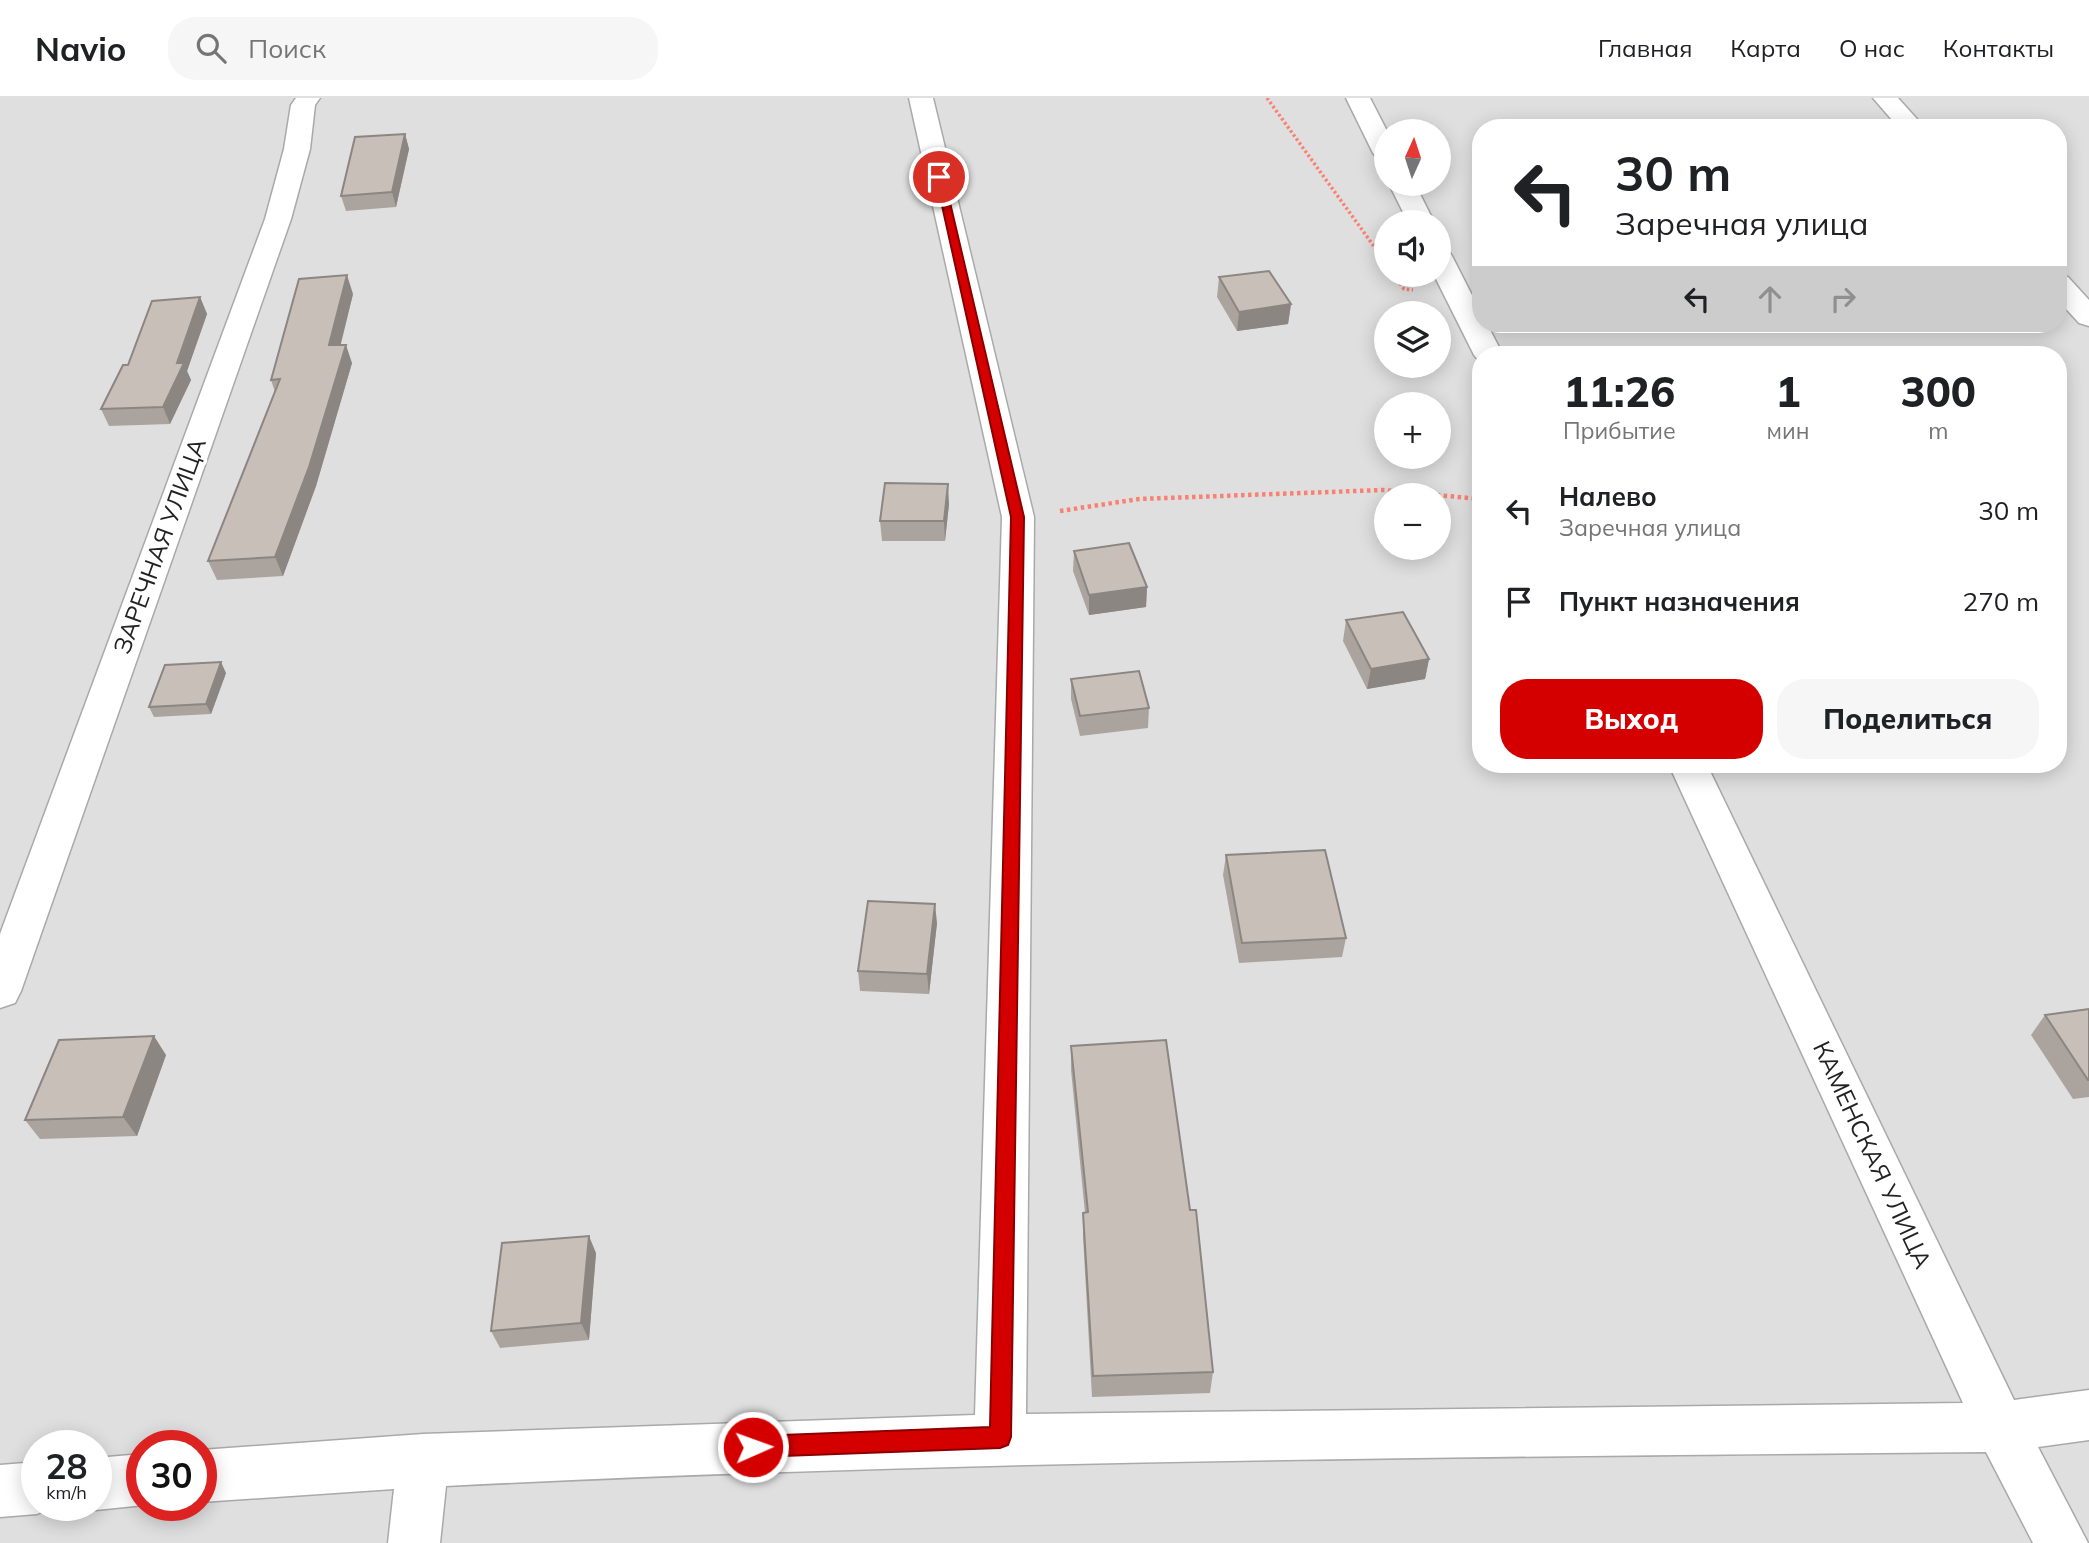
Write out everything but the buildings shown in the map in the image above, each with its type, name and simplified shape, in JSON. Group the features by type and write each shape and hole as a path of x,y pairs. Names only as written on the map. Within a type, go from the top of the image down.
{"street":[{"name":"ЗАРЕЧНАЯ УЛИЦА","path":"0,991 278,219 297,149 303,105 307,98"},
{"path":"921,98 1017,517 1000,1437"},
{"path":"1358,98 1374,129"},
{"path":"1885,98 1905,119"},
{"path":"1451,281 1472,322"},
{"path":"2067,293 2089,317"},
{"name":"КАМЕНСКАЯ УЛИЦА","path":"1692,773 2000,1427 2062,1543"},
{"path":"217,1475 423,1459 1000,1437 2000,1427 2089,1415"},
{"path":"414,1543 423,1459"},
{"path":"0,1491 21,1489"}],"path":[{"path":"1267,98 1374,245"},
{"path":"1017,517 1139,499 1383,490 1472,498"}],"shaded area":[{"path":"0,98 2089,98 2089,1543 0,1543"}],"route":[{"path":"753,1447 1000,1437 1017,517 939,177"}]}
